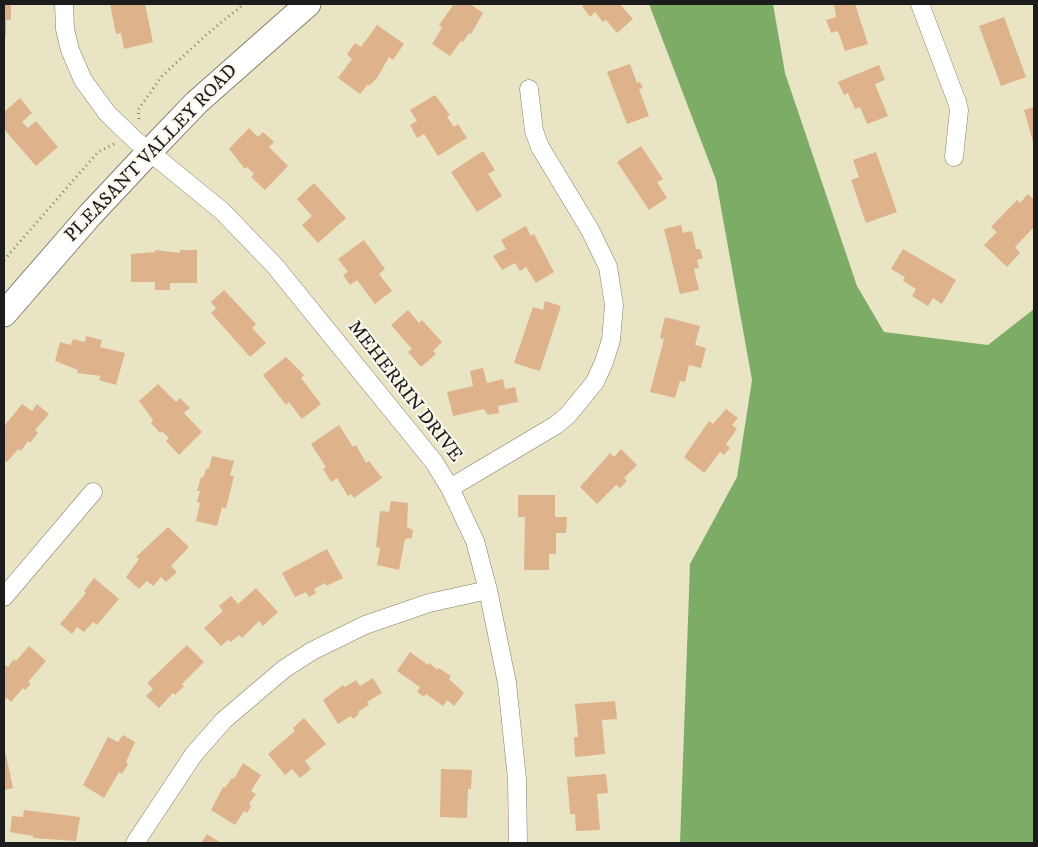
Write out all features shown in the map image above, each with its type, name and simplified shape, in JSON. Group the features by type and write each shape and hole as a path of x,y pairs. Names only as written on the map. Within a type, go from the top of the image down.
{"main road":[{"name":"PLEASANT VALLEY ROAD","path":"4,314 90,215 196,103 308,4"}],"street":[{"name":"MEHERRIN DRIVE","path":"64,4 65,29 70,50 83,80 120,126 222,211 275,266 434,462 450,488 475,541 488,590 507,683 517,779 518,843"},
{"path":"920,4 957,102 954,157"},
{"path":"450,488 556,425 568,415 594,382 604,362 611,340 614,305 608,267 590,230 540,147 534,131 529,89"},
{"path":"4,597 93,492"},
{"path":"135,843 194,754 224,720 284,669 312,651 365,625 429,603 488,590"}],"green space":[{"path":"649,4 773,4 785,73 857,286 884,332 988,345 1034,309 1034,843 680,843 690,564 737,477 752,380 716,180"}],"building":[{"path":"4,4 11,4 11,20 6,20 6,37 4,37"},
{"path":"110,4 145,4 153,42 124,49 121,33 116,34"},
{"path":"454,4 470,4 483,13 471,34 469,33 463,42 461,41 450,56 432,44 442,28 439,25"},
{"path":"585,4 620,4 633,19 617,33 606,20 603,22 595,12 590,17 582,6"},
{"path":"834,4 855,4 868,44 845,51 838,31 831,33 826,20 836,17"},
{"path":"1004,17 1026,77 1001,86 979,26"},
{"path":"377,25 404,44 393,60 389,57 377,78 369,86 368,84 360,94 338,78 352,59 347,54 355,43 361,47"},
{"path":"630,64 637,83 640,82 643,88 639,89 649,116 627,124 607,72"},
{"path":"879,65 885,80 875,84 888,116 867,124 860,107 855,109 848,93 844,95 838,82"},
{"path":"435,95 450,115 447,117 454,127 458,124 467,138 438,156 424,134 417,138 410,125 417,121 410,110"},
{"path":"20,98 32,113 22,122 28,128 36,121 58,147 36,166 4,129 4,112"},
{"path":"1034,107 1034,145 1024,110"},
{"path":"249,128 258,137 263,132 274,142 269,147 288,166 265,190 251,177 254,174 247,167 245,169 229,149"},
{"path":"641,146 663,179 657,182 667,198 649,210 617,162"},
{"path":"483,151 495,170 488,174 502,196 477,212 451,172"},
{"path":"876,152 897,212 866,223 851,180 859,177 853,160"},
{"path":"314,183 346,218 318,243 302,225 312,216 297,199"},
{"path":"1028,194 1034,200 1034,227 1015,247 1020,253 1007,267 984,245 997,232 991,227 1017,200 1020,203"},
{"path":"681,225 683,233 692,231 696,249 700,249 703,258 697,260 699,268 694,269 699,290 680,294 664,229"},
{"path":"526,226 531,236 534,234 554,272 536,283 526,267 520,271 515,263 502,270 493,256 506,249 501,240"},
{"path":"364,240 385,269 379,274 392,291 375,304 357,280 350,285 343,275 348,272 338,259"},
{"path":"903,249 956,280 942,304 933,298 928,306 912,296 916,289 903,281 905,277 891,269"},
{"path":"155,250 180,253 180,250 197,250 197,283 170,283 170,290 155,290 155,282 131,282 131,254 155,252"},
{"path":"224,290 256,324 252,328 266,343 250,357 211,313 216,308 211,302"},
{"path":"545,301 561,306 540,371 514,363 533,307 543,310"},
{"path":"408,310 419,323 422,320 442,342 433,351 436,354 421,367 408,352 412,349 391,325"},
{"path":"665,317 700,326 695,345 706,348 701,368 689,365 685,382 680,381 675,398 650,392 664,339 660,338"},
{"path":"86,336 102,340 100,347 125,353 116,385 99,380 101,376 77,373 78,370 55,361 60,342 71,345 73,339 85,342"},
{"path":"286,357 304,375 301,378 321,404 302,419 289,402 286,405 263,375"},
{"path":"483,368 487,383 503,379 505,389 515,387 518,402 498,406 499,413 488,415 484,409 453,416 447,392 473,386 470,371"},
{"path":"158,384 176,402 180,398 190,408 184,413 202,432 179,455 166,441 169,438 162,431 160,433 151,423 153,420 139,401"},
{"path":"22,404 32,411 37,404 49,414 35,430 38,433 30,443 28,441 21,451 18,449 7,462 4,460 4,426"},
{"path":"726,409 738,418 732,425 737,429 726,444 730,448 724,455 720,452 704,473 684,457 709,421 713,424"},
{"path":"339,425 353,447 356,445 366,463 369,461 382,478 354,498 351,494 348,496 337,478 331,482 323,469 326,467 311,444"},
{"path":"621,449 637,465 624,478 627,481 620,488 616,485 597,504 580,487 610,453 614,457"},
{"path":"212,456 234,461 230,475 234,476 226,509 222,507 217,526 196,521 200,503 197,502 200,491 197,491 201,477 203,478 206,469 209,468"},
{"path":"518,495 555,495 555,517 567,517 566,533 556,533 556,554 549,554 549,570 524,570 525,517 518,517"},
{"path":"391,501 408,503 407,527 413,530 412,538 405,539 399,570 377,565 380,548 376,547 380,511 389,512"},
{"path":"168,527 189,547 171,566 177,572 166,582 161,577 153,586 147,581 139,589 126,577 139,559 136,557"},
{"path":"327,549 343,578 326,586 325,583 314,589 316,593 309,597 306,592 295,597 282,573"},
{"path":"94,578 119,599 97,625 93,622 84,632 77,627 72,634 60,624 86,593 84,591"},
{"path":"256,588 278,612 263,626 259,621 242,638 239,635 231,642 228,640 221,646 204,628 223,611 219,606 231,596 238,604"},
{"path":"187,645 204,662 182,684 184,686 175,695 173,693 159,708 146,696 153,689 147,683"},
{"path":"29,646 46,661 28,682 31,684 25,690 23,688 11,702 7,698 4,701 4,667 5,665 8,667 14,659 16,661"},
{"path":"410,652 428,665 429,663 451,676 449,679 464,693 454,706 447,700 443,706 426,694 424,697 417,692 420,687 397,671"},
{"path":"373,678 382,693 367,702 369,705 358,712 359,714 353,719 351,716 338,724 323,700 343,685 345,687 356,680 360,686"},
{"path":"615,701 617,719 602,720 605,754 575,757 574,737 578,737 575,704"},
{"path":"304,718 326,744 305,761 311,769 300,778 292,769 285,775 268,754 295,731 293,728"},
{"path":"123,735 135,742 126,762 128,764 122,774 119,772 104,798 83,785 108,737 118,742"},
{"path":"4,746 13,788 4,790"},
{"path":"243,763 261,775 251,791 256,794 249,804 251,806 247,813 244,811 235,825 211,810 223,787 225,788 232,778 234,779"},
{"path":"441,769 472,770 471,789 468,789 467,818 440,817"},
{"path":"606,774 608,793 597,794 600,830 576,831 575,814 570,814 567,777"},
{"path":"24,810 80,817 76,841 33,838 33,836 10,832 12,816 23,817"},
{"path":"207,834 221,843 201,843"}]}
